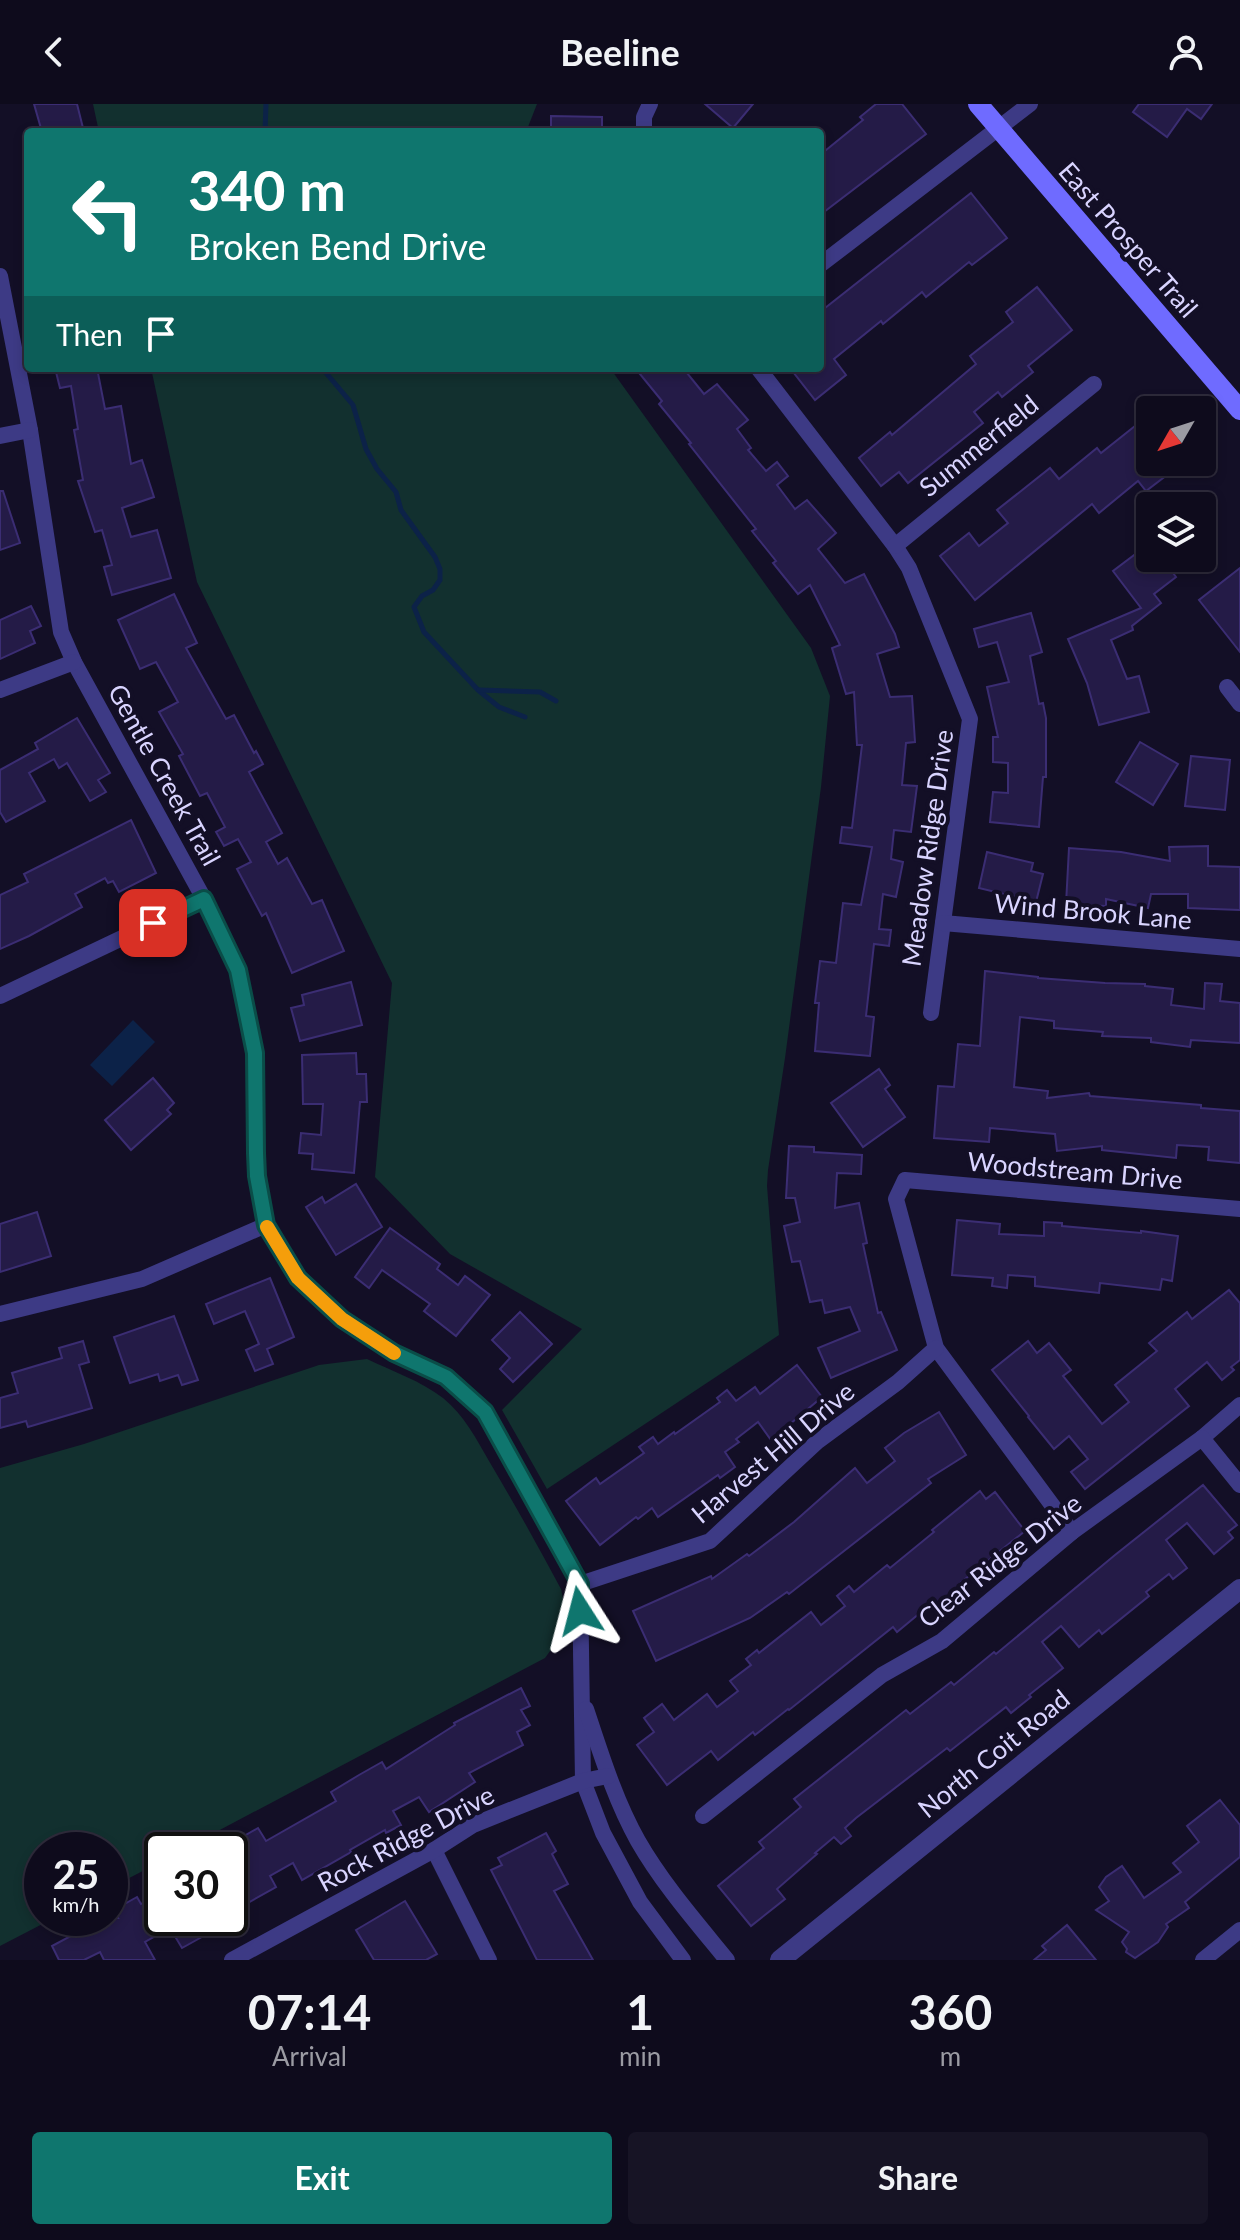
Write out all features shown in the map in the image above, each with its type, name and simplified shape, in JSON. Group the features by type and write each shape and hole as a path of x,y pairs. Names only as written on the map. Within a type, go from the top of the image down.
{"main road":[{"name":"East Prosper Trail","path":"978,104 1240,410"}],"street":[{"path":"644,128 644,117 650,104"},
{"path":"824,262 1030,104"},
{"name":"Gentle Creek Trail","path":"0,276 30,430 61,632 74,662 204,899 238,970 255,1053 254,1130 257,1176 266,1225 298,1278 342,1319 394,1353 446,1377 485,1412 580,1584 583,1781 603,1833 640,1902 683,1960"},
{"name":"Meadow Ridge Drive","path":"761,372 909,568 970,719 931,1013"},
{"name":"Summerfield","path":"895,546 1094,384"},
{"path":"0,436 30,430"},
{"path":"0,690 74,662"},
{"path":"1227,687 1240,704"},
{"path":"0,996 204,899"},
{"name":"Wind Brook Lane","path":"943,923 1240,949"},
{"name":"Woodstream Drive","path":"936,1348 896,1199 905,1180 1240,1209"},
{"path":"0,1314 142,1279 266,1225"},
{"path":"936,1348 1072,1532"},
{"name":"Harvest Hill Drive","path":"580,1584 710,1541 818,1441 898,1382 936,1348"},
{"name":"Clear Ridge Drive","path":"703,1816 882,1675 942,1641 1072,1532 1202,1438 1240,1405"},
{"path":"1202,1438 1240,1485"},
{"name":"North Coit Road","path":"780,1960 1240,1589"},
{"name":"Gentle Creek Trail","path":"581,1692 608,1776 638,1840 657,1870 727,1960"},
{"name":"Rock Ridge Drive","path":"232,1960 434,1850 473,1825 583,1781 608,1776"},
{"path":"434,1850 489,1960"},
{"path":"1203,1960 1240,1930"}],"green space":[{"path":"93,104 537,104 528,128 98,128"},
{"path":"152,372 613,372 811,648 830,696 821,787 768,1170 779,1335 547,1489 502,1410 582,1329 450,1254 375,1177 392,983 197,582"},
{"path":"367,1359 416,1381 451,1405 469,1428 561,1589 564,1618 556,1641 545,1658 216,1832 144,1832 144,1870 128,1879 128,1832 24,1832 24,1934 0,1946 0,1468 84,1444 319,1365"}],"water":[{"path":"133,1020 155,1042 112,1086 90,1065"}],"building":[{"path":"34,104 77,104 83,128 41,128"},
{"path":"705,104 753,104 733,128"},
{"path":"876,104 902,104 926,134 824,212 824,152 863,120 860,117"},
{"path":"1139,104 1212,104 1201,119 1187,109 1167,137 1133,112"},
{"path":"551,116 602,117 602,128 551,128"},
{"path":"971,193 1007,238 972,265 969,262 926,297 922,292 834,359 846,375 815,400 793,372 824,372 824,309"},
{"path":"1037,287 1072,330 1028,366 1033,372 1002,397 998,392 974,412 983,423 908,483 899,472 881,486 859,458 890,432 892,435 976,364 970,356 1013,322 1006,312"},
{"path":"56,372 98,372 105,409 121,406 131,464 142,460 154,497 122,508 131,537 157,530 171,578 112,595 104,567 112,565 102,530 95,532 78,481 83,480 74,430 78,429 71,386 60,388"},
{"path":"638,372 686,372 704,394 717,384 748,420 737,429 751,448 748,450 766,471 777,462 788,476 777,485 795,509 807,500 836,533 818,549 845,583 864,574 895,634 899,647 877,654 890,697 912,696 915,742 906,743 902,785 917,786 911,832 894,830 891,859 903,862 896,897 883,894 879,929 891,930 889,946 874,944 866,1016 874,1017 870,1056 815,1051 819,1003 815,1003 820,961 836,963 843,903 861,905 872,847 840,843 842,827 852,828 862,745 857,745 854,692 846,694 832,648 840,645 810,585 798,594 773,563 776,561 752,531 756,529 659,404 662,401"},
{"path":"1136,425 1136,476 1166,476 1146,491 1138,481 1099,513 1092,504 975,600 940,556 969,533 979,546 1008,523 997,510 1050,468 1059,479 1097,448 1101,453"},
{"path":"0,491 3,491 20,543 0,550"},
{"path":"1136,554 1136,572 1172,572 1176,577 1154,594 1161,603 1132,626 1133,630 1111,640 1127,679 1139,676 1149,712 1099,725 1087,683 1068,639 1141,608 1113,571"},
{"path":"1240,568 1240,652 1199,600"},
{"path":"174,594 197,643 186,648 226,719 234,715 263,764 249,772 282,833 266,842 278,864 287,858 312,904 322,900 344,951 292,973 266,913 262,916 237,869 251,862 238,839 224,846 216,832 225,827 207,793 200,796 179,756 183,754 159,712 178,702 156,662 140,669 118,620"},
{"path":"31,606 41,626 30,631 35,643 0,659 0,620"},
{"path":"1031,613 1042,652 1030,656 1039,704 1043,703 1046,718 1046,777 1043,777 1039,827 990,822 993,792 1008,793 1008,763 993,762 993,737 998,737 987,687 1009,682 997,642 979,647 974,629"},
{"path":"77,718 110,773 98,780 106,792 90,801 67,763 59,768 54,759 29,773 45,801 6,822 0,812 0,770 38,749 35,743"},
{"path":"1140,742 1178,764 1153,805 1116,782"},
{"path":"1191,756 1230,760 1225,810 1185,806"},
{"path":"131,820 156,873 119,892 113,881 108,883 105,878 75,894 82,907 0,949 0,895 28,882 24,874"},
{"path":"1208,846 1208,866 1240,867 1240,910 1188,908 1188,894 1151,894 1148,908 1106,899 1106,906 1066,904 1069,848 1121,852 1170,861 1169,847"},
{"path":"987,852 1033,863 1031,871 1043,874 1036,902 979,888"},
{"path":"985,971 1038,978 1145,984 1173,989 1171,1005 1204,1009 1205,983 1222,984 1220,1001 1240,1003 1240,1043 1191,1040 1190,1047 1151,1042 1151,1038 1102,1036 1103,1032 1054,1028 1054,1021 1020,1017 1014,1087 1048,1091 1047,1098 1089,1093 1090,1096 1240,1111 1240,1163 1208,1160 1209,1147 1177,1145 1176,1158 1102,1150 1102,1146 1057,1151 1055,1134 990,1128 989,1142 934,1138 938,1086 954,1087 958,1044 980,1046"},
{"path":"351,982 362,1025 300,1041 291,1008 304,1005 302,995"},
{"path":"356,1053 357,1074 366,1074 367,1102 360,1102 354,1173 312,1169 313,1154 299,1153 301,1133 321,1135 323,1104 303,1104 302,1055"},
{"path":"879,1069 890,1085 885,1089 905,1117 863,1147 831,1103"},
{"path":"153,1078 174,1103 167,1110 171,1114 131,1150 105,1120"},
{"path":"789,1146 814,1147 814,1152 862,1155 861,1174 837,1173 835,1208 859,1203 867,1243 863,1244 878,1313 881,1312 897,1350 831,1378 818,1348 860,1331 850,1307 825,1313 822,1300 810,1302 800,1261 792,1262 784,1226 800,1222 795,1198 786,1198"},
{"path":"356,1184 382,1227 336,1255 306,1207 322,1197 325,1203"},
{"path":"37,1212 51,1256 0,1272 0,1224"},
{"path":"957,1220 1000,1224 999,1234 1044,1236 1044,1222 1178,1236 1172,1281 1162,1279 1160,1290 1100,1283 1099,1293 1035,1286 1035,1277 1008,1275 1007,1288 992,1286 993,1278 952,1275"},
{"path":"390,1228 440,1264 437,1269 458,1285 465,1276 490,1295 456,1336 424,1311 430,1304 382,1270 369,1288 355,1277"},
{"path":"270,1278 294,1337 267,1349 273,1364 255,1371 246,1350 259,1344 245,1311 214,1324 206,1304"},
{"path":"1229,1290 1240,1303 1240,1360 1231,1367 1234,1370 1222,1380 1207,1362 1175,1389 1189,1406 1085,1489 1071,1472 1088,1459 1069,1436 1054,1449 992,1370 1028,1341 1037,1353 1049,1343 1071,1370 1063,1376 1102,1424 1129,1402 1115,1385 1157,1351 1149,1343 1187,1312 1192,1319"},
{"path":"520,1312 552,1344 513,1382 500,1369 510,1358 492,1340"},
{"path":"174,1316 198,1380 182,1385 178,1375 160,1381 158,1374 130,1383 114,1337"},
{"path":"83,1341 89,1362 79,1365 92,1408 28,1427 26,1421 0,1428 0,1398 18,1393 12,1373 62,1358 59,1348"},
{"path":"797,1365 822,1397 771,1440 758,1422 725,1452 735,1467 720,1478 718,1475 658,1517 652,1508 600,1545 566,1501 596,1478 600,1484 644,1453 639,1447 653,1437 658,1444 675,1434 720,1402 717,1398 727,1390 736,1401 755,1387 760,1394"},
{"path":"939,1412 966,1455 928,1479 931,1483 789,1594 787,1592 750,1618 656,1661 633,1611 711,1576 712,1579 747,1554 749,1556 794,1522 855,1468 867,1483 895,1461 885,1448"},
{"path":"1203,1485 1237,1525 1228,1532 1233,1538 1214,1554 1187,1523 1166,1540 1187,1568 1173,1579 1169,1574 1146,1592 1149,1596 1102,1634 1099,1630 1079,1647 1061,1626 1042,1642 1063,1668 1011,1713 1006,1707 856,1818 845,1828 851,1836 841,1844 834,1837 815,1853 777,1889 785,1899 751,1926 718,1886 764,1848 759,1842 801,1807 794,1799 906,1710 910,1714 951,1682 954,1685 994,1652 996,1654"},
{"path":"980,1491 986,1499 995,1492 1025,1531 959,1584 961,1587 936,1607 932,1603 897,1632 893,1627 789,1710 755,1735 753,1732 718,1760 711,1751 667,1785 637,1745 654,1732 644,1718 662,1704 674,1720 707,1694 717,1707 738,1691 730,1681 751,1665 746,1659 757,1650 759,1653 811,1612 821,1625 845,1606 837,1596 849,1586 854,1592 887,1565 890,1568"},
{"path":"521,1688 530,1706 521,1710 530,1725 517,1732 523,1745 469,1773 475,1782 429,1812 419,1797 393,1811 401,1825 386,1833 385,1830 302,1880 293,1863 270,1876 276,1887 248,1903 248,1834 258,1828 266,1841 336,1801 331,1792 382,1762 386,1769 454,1723"},
{"path":"1220,1800 1240,1825 1240,1857 1185,1902 1189,1908 1166,1924 1168,1927 1158,1942 1135,1958 1126,1952 1122,1942 1129,1932 1096,1910 1109,1901 1099,1887 1106,1877 1122,1866 1144,1898 1181,1872 1173,1863 1199,1842 1187,1826"},
{"path":"546,1833 556,1851 552,1854 568,1884 554,1891 593,1960 537,1960 491,1870 502,1865 498,1858"},
{"path":"137,1897 141,1904 144,1902 144,1936 156,1936 145,1942 155,1960 104,1960 100,1952 84,1960 59,1960 52,1946 71,1936 128,1936 128,1902"},
{"path":"405,1901 437,1954 426,1960 374,1960 356,1930"},
{"path":"1067,1925 1096,1960 1034,1960 1046,1950 1042,1946"},
{"path":"175,1936 204,1936 182,1948"}],"waterway":[{"path":"265,128 266,104"},
{"path":"325,372 353,405 366,449 377,469 396,492 401,510 435,557 440,569 440,580 414,607 424,632 478,690 499,707 525,717"},
{"path":"479,690 540,692 556,701"}],"slow traffic":[{"path":"267,1227 298,1278 342,1319 394,1353"}],"route":[{"path":"153,923 204,899 238,970 255,1053 254,1130 257,1176 266,1225 298,1278 342,1319 394,1353 446,1377 485,1412 580,1584 580,1611"}]}
